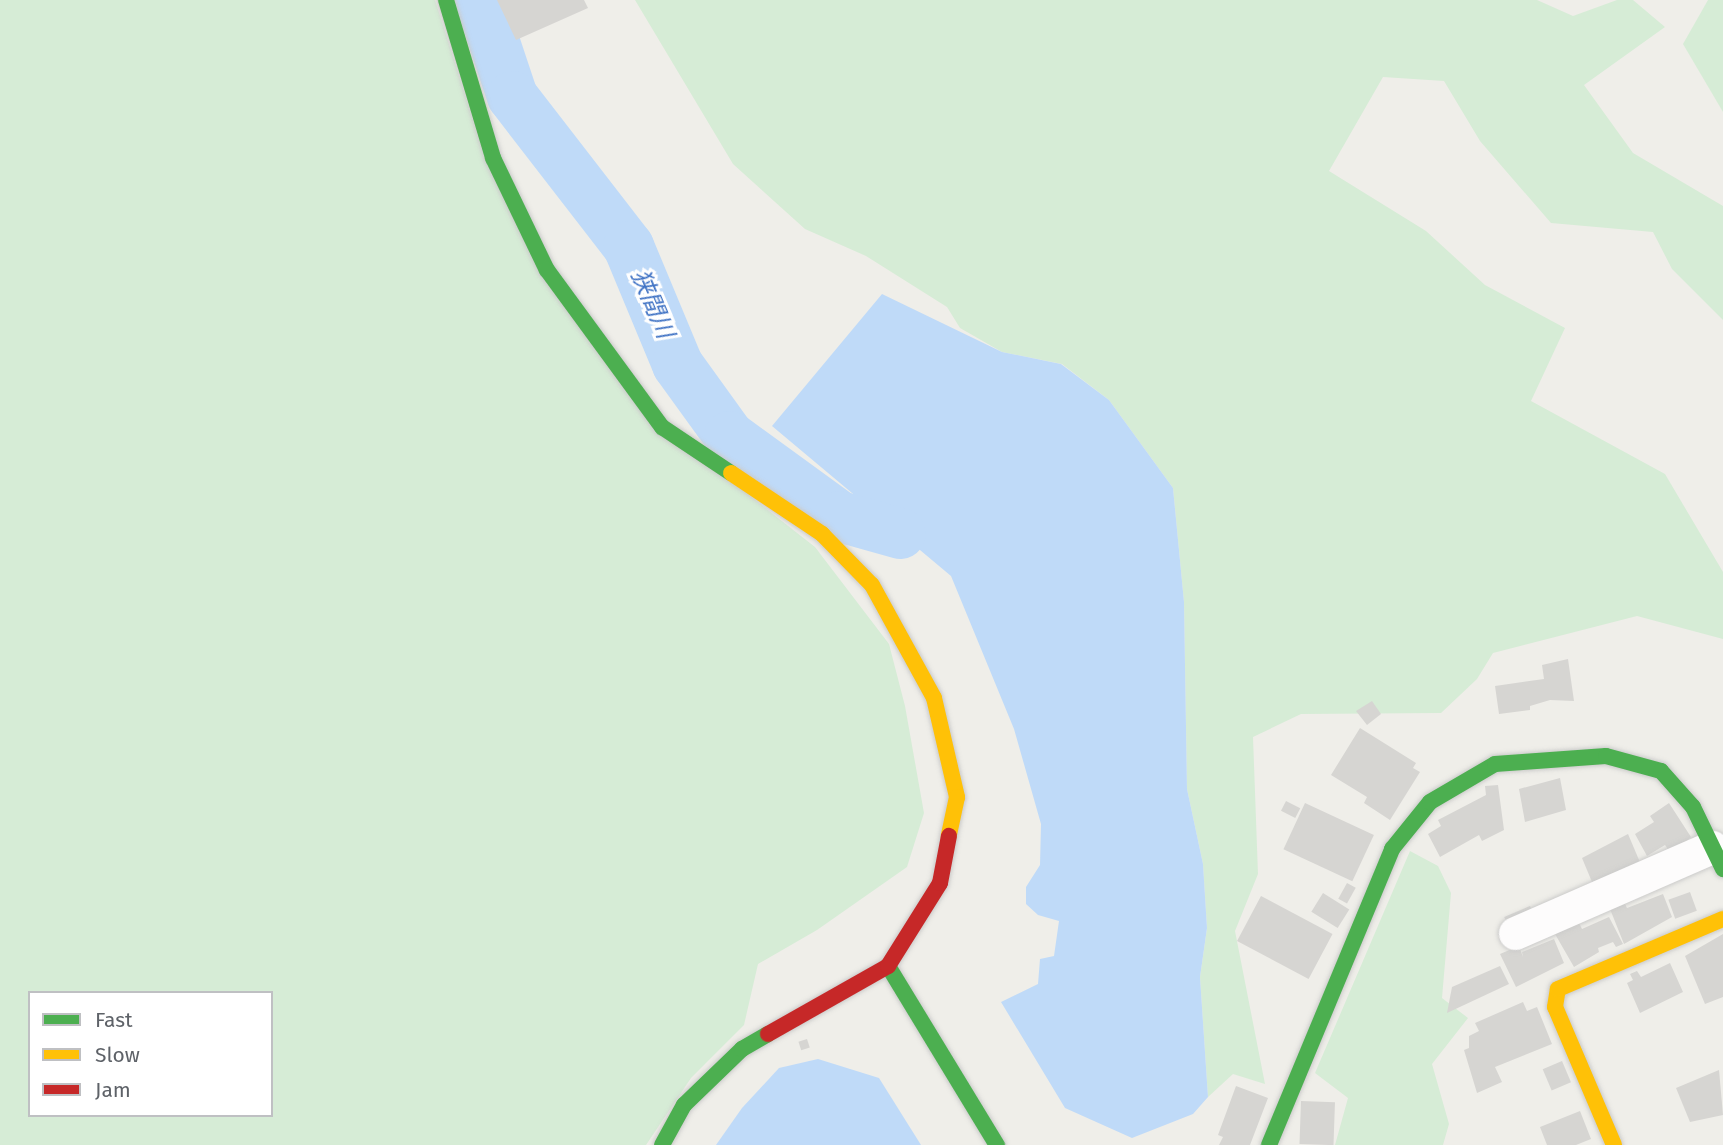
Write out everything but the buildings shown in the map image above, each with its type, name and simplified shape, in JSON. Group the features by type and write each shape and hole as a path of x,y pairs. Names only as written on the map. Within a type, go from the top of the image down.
{"street":[{"path":"446,0 493,158 547,271 662,427 822,534 872,585 934,698 957,797 940,883 888,966 742,1049 684,1105 662,1145"},
{"path":"1269,1145 1392,849 1430,802 1495,764 1605,756 1661,771 1693,807 1718,858 1515,933"},
{"path":"1614,1145 1555,1007 1558,989 1723,919"},
{"path":"888,966 997,1145"}],"green space":[{"path":"0,0 435,0 484,155 652,419 815,547 889,644 905,706 924,813 907,867 817,930 758,964 744,1025 691,1078 646,1145 0,1145"},
{"path":"635,0 1537,0 1573,16 1617,0 1633,0 1665,27 1584,85 1633,153 1723,206 1723,320 1672,269 1653,232 1551,223 1480,141 1444,81 1383,77 1329,171 1426,231 1485,285 1565,328 1531,401 1665,474 1723,572 1723,639 1637,616 1493,653 1477,679 1441,713 1301,714 1253,737 1258,874 1235,931 1265,1084 1233,1074 1208,1097 1200,977 1207,928 1203,864 1187,789 1184,602 1173,488 1109,400 1062,364 1002,352 960,328 947,307 866,256 805,229 733,164"},
{"path":"1708,0 1723,0 1723,112 1683,44"},
{"path":"1410,851 1438,866 1451,893 1442,998 1468,1018 1432,1064 1449,1124 1443,1145 1335,1145 1348,1098 1315,1073"}],"water":[{"path":"882,294 1002,352 1061,364 1109,400 1173,488 1184,602 1187,789 1203,864 1207,928 1200,977 1208,1097 1193,1114 1132,1138 1065,1108 1001,1002 1038,984 1040,959 1054,956 1059,921 1038,915 1026,904 1026,887 1040,865 1041,824 1014,729 951,576 772,426"},
{"path":"818,1059 879,1078 921,1145 716,1145 742,1108 779,1068"}],"waterway":[{"name":"狭間川","path":"480,0 512,96 628,246 677,364 729,436 839,516 900,533"}],"traffic: fast":[{"path":"446,0 493,158 547,270 662,427 731,473"},
{"path":"1269,1145 1392,849 1430,802 1495,764 1606,756 1661,771 1693,807 1723,869"},
{"path":"888,966 997,1145"},
{"path":"662,1145 684,1105 742,1049 768,1034"}],"traffic: slow":[{"path":"731,473 822,534 872,585 934,698 957,797 949,836"},
{"path":"1614,1145 1555,1007 1558,989 1723,919"}],"traffic: jam":[{"path":"768,1034 888,966 940,883 949,836"}]}
